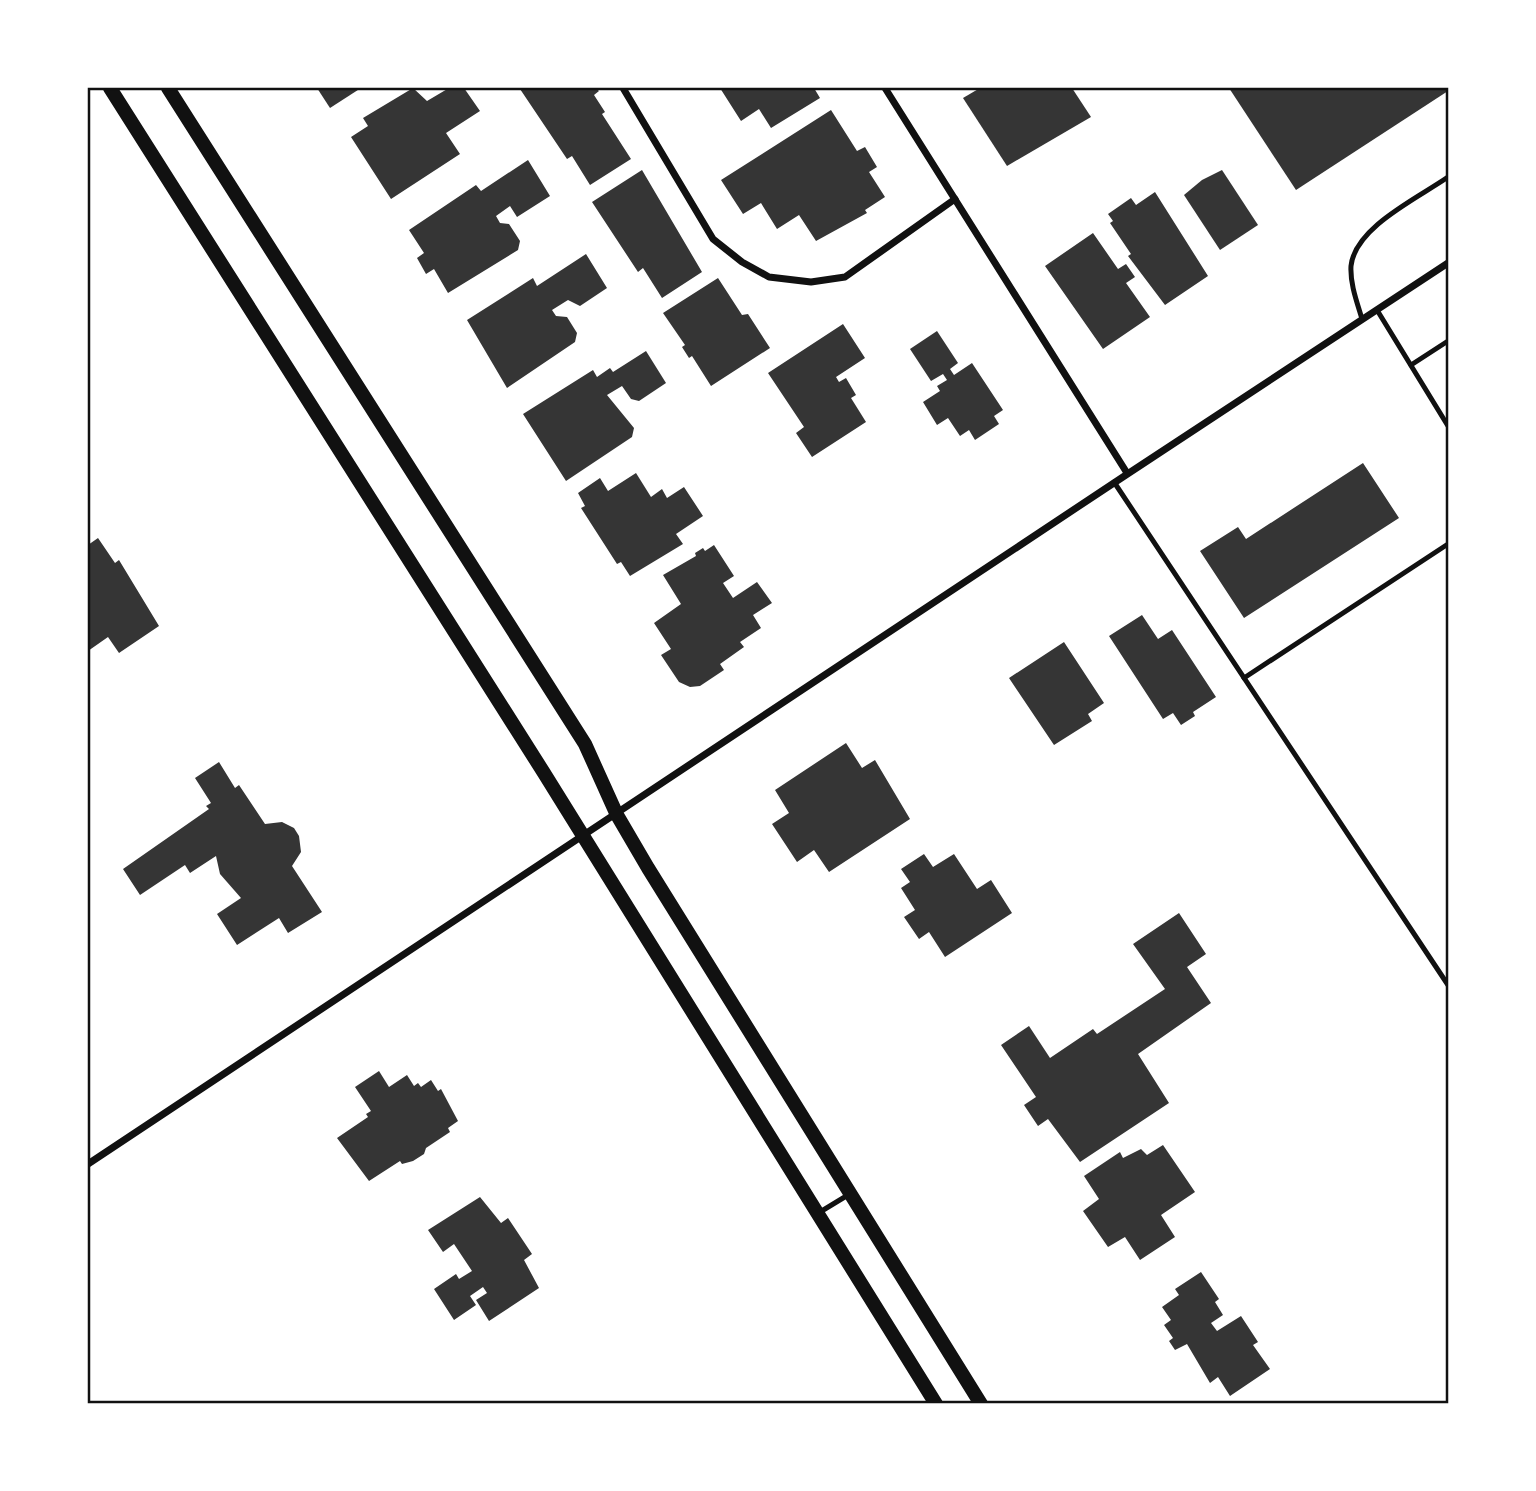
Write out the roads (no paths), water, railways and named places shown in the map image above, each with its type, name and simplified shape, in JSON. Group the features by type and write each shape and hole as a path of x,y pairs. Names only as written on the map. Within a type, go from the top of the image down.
{"main road":[{"path":"110,88 936,1404"},
{"path":"168,88 585,744 617,815 981,1404"}],"street":[{"path":"623,88 713,239 742,262 769,277 811,282 845,277 955,199"},
{"path":"885,88 1127,473"},
{"path":"88,1164 617,815 1127,473 1448,263"}],"lane":[{"path":"1362,319 1352,284 1351,265 1356,246 1368,232 1448,177"},
{"path":"1377,310 1448,426"},
{"path":"1411,365 1448,341"},
{"path":"1114,482 1448,985"},
{"path":"1244,678 1448,544"},
{"path":"818,1214 851,1194"}]}
